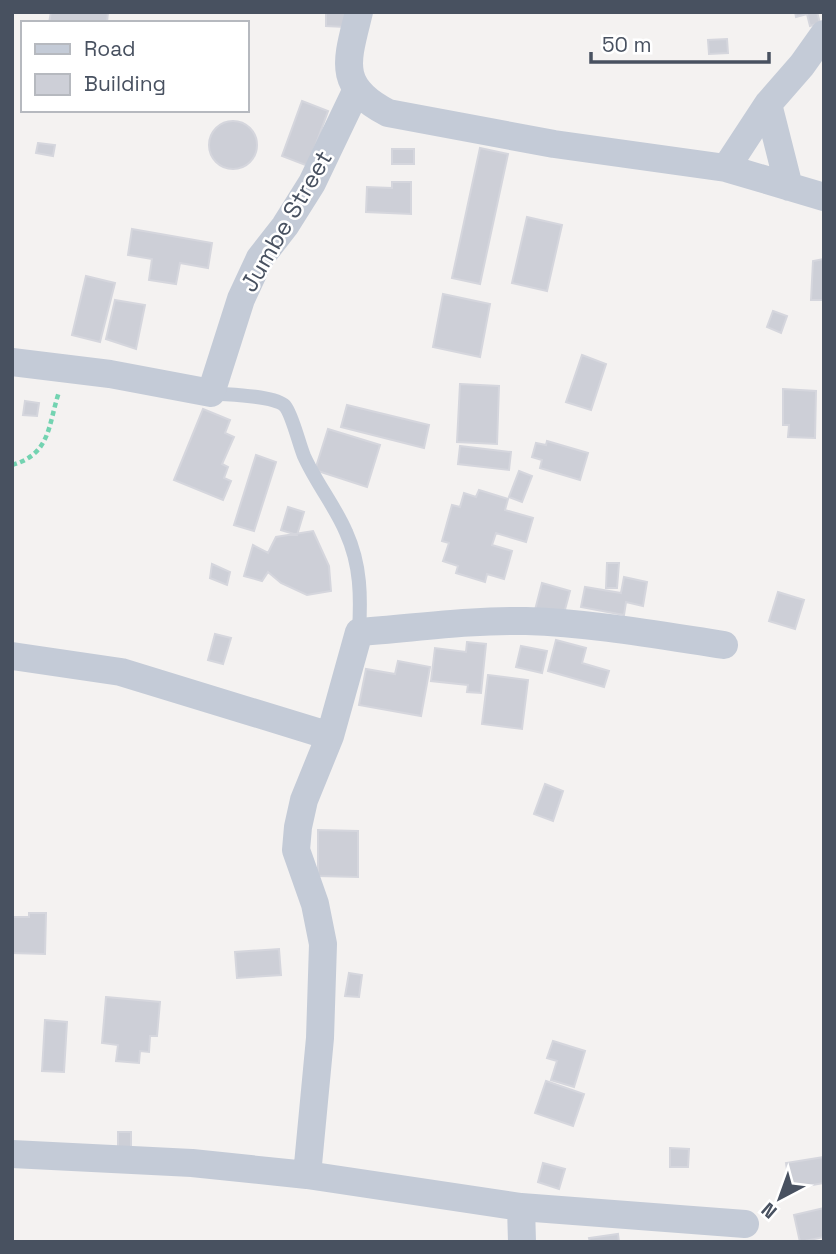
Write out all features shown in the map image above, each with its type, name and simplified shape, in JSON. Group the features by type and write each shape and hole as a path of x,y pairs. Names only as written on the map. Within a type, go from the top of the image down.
{"street":[{"path":"359,12 350,51 350,79 356,91 370,104 388,113 554,144 726,168 824,197"},
{"path":"726,168 768,104 802,65 824,34"},
{"name":"Jumbe Street","path":"211,393 241,299 260,258 285,226 312,183 356,91"},
{"path":"768,104 789,187"},
{"path":"12,362 110,374 211,393"},
{"path":"307,1175 320,1038 323,944 315,904 296,850 304,800 330,736 359,632 471,622 528,621 602,627 724,645"},
{"path":"12,656 121,672 330,736"},
{"path":"12,1154 192,1163 307,1175 521,1207 745,1224"},
{"path":"521,1207 522,1242"}],"lane":[{"path":"211,393 273,400 284,405 315,479 346,531 354,554 362,592 359,632"}],"path":[{"path":"12,466 35,456 44,444 59,392 75,370"}],"building":[{"path":"51,12 108,12 107,21 49,21"},
{"path":"326,12 345,12 345,27 326,26"},
{"path":"795,12 817,12 820,23 810,26 807,14 796,17"},
{"path":"727,39 728,53 709,54 708,40"},
{"path":"302,101 328,111 308,166 282,156"},
{"path":"233,121 250,128 257,145 250,162 233,169 216,162 209,145 216,128"},
{"path":"38,143 55,145 53,156 36,153"},
{"path":"480,148 508,154 480,284 452,278"},
{"path":"392,149 414,149 414,164 392,164"},
{"path":"392,182 411,182 411,214 366,212 367,187 392,188"},
{"path":"527,217 562,225 547,291 512,283"},
{"path":"132,229 212,243 208,268 180,263 176,284 149,280 152,259 128,255"},
{"path":"824,259 824,300 811,300 813,261"},
{"path":"86,276 115,283 100,342 72,335"},
{"path":"443,294 490,304 480,357 433,347"},
{"path":"115,300 145,305 136,349 106,339"},
{"path":"773,311 787,316 781,333 767,327"},
{"path":"582,355 606,364 591,410 566,402"},
{"path":"460,384 499,386 497,444 457,442"},
{"path":"783,389 816,391 815,438 788,437 789,425 783,425"},
{"path":"25,401 39,403 37,416 23,415"},
{"path":"347,405 429,425 424,448 341,427"},
{"path":"203,409 230,420 225,433 234,437 222,464 228,467 224,478 231,481 223,500 174,480"},
{"path":"328,429 380,445 367,487 315,470"},
{"path":"547,441 588,453 580,480 540,468 542,460 532,457 536,443 546,445"},
{"path":"460,446 511,452 509,470 458,464"},
{"path":"256,455 276,462 254,531 234,525"},
{"path":"519,471 532,476 522,502 509,497"},
{"path":"479,490 508,499 505,510 533,518 526,542 496,533 492,545 512,551 504,579 487,574 485,582 456,573 458,566 443,561 449,543 442,541 452,505 460,507 464,493 476,497"},
{"path":"288,507 304,512 297,535 281,530"},
{"path":"313,531 329,566 331,591 307,595 281,583 268,572 262,581 244,576 253,545 268,553 276,537"},
{"path":"607,563 619,563 617,588 606,588"},
{"path":"212,564 230,572 227,585 210,578"},
{"path":"624,577 647,582 643,606 626,602 624,615 581,607 585,587 621,593"},
{"path":"542,583 570,591 563,617 535,610"},
{"path":"778,592 804,600 795,629 769,621"},
{"path":"215,634 231,638 223,664 208,660"},
{"path":"556,640 586,648 582,663 609,671 604,687 548,671"},
{"path":"467,642 486,644 481,693 467,692 468,685 431,681 435,648 466,652"},
{"path":"521,646 547,651 542,673 516,667"},
{"path":"398,661 430,667 421,716 359,705 366,669 395,674"},
{"path":"488,675 528,680 522,729 482,724"},
{"path":"545,784 563,791 553,821 534,814"},
{"path":"318,830 358,831 358,877 318,876"},
{"path":"29,913 46,913 45,954 12,953 12,917 29,917"},
{"path":"279,949 281,975 237,978 235,952"},
{"path":"349,973 362,975 359,997 345,996"},
{"path":"106,997 160,1002 157,1036 150,1036 149,1052 140,1051 139,1063 116,1061 118,1045 102,1043"},
{"path":"45,1020 67,1022 64,1072 42,1071"},
{"path":"553,1041 585,1051 574,1087 551,1080 557,1061 547,1058"},
{"path":"546,1081 584,1094 573,1126 535,1113"},
{"path":"118,1132 131,1132 131,1150 118,1149"},
{"path":"670,1148 689,1149 688,1167 670,1167"},
{"path":"824,1157 824,1183 790,1189 786,1163"},
{"path":"543,1163 565,1169 559,1189 538,1182"},
{"path":"824,1208 824,1237 800,1242 794,1215"},
{"path":"618,1234 619,1242 590,1242 589,1238"}]}
